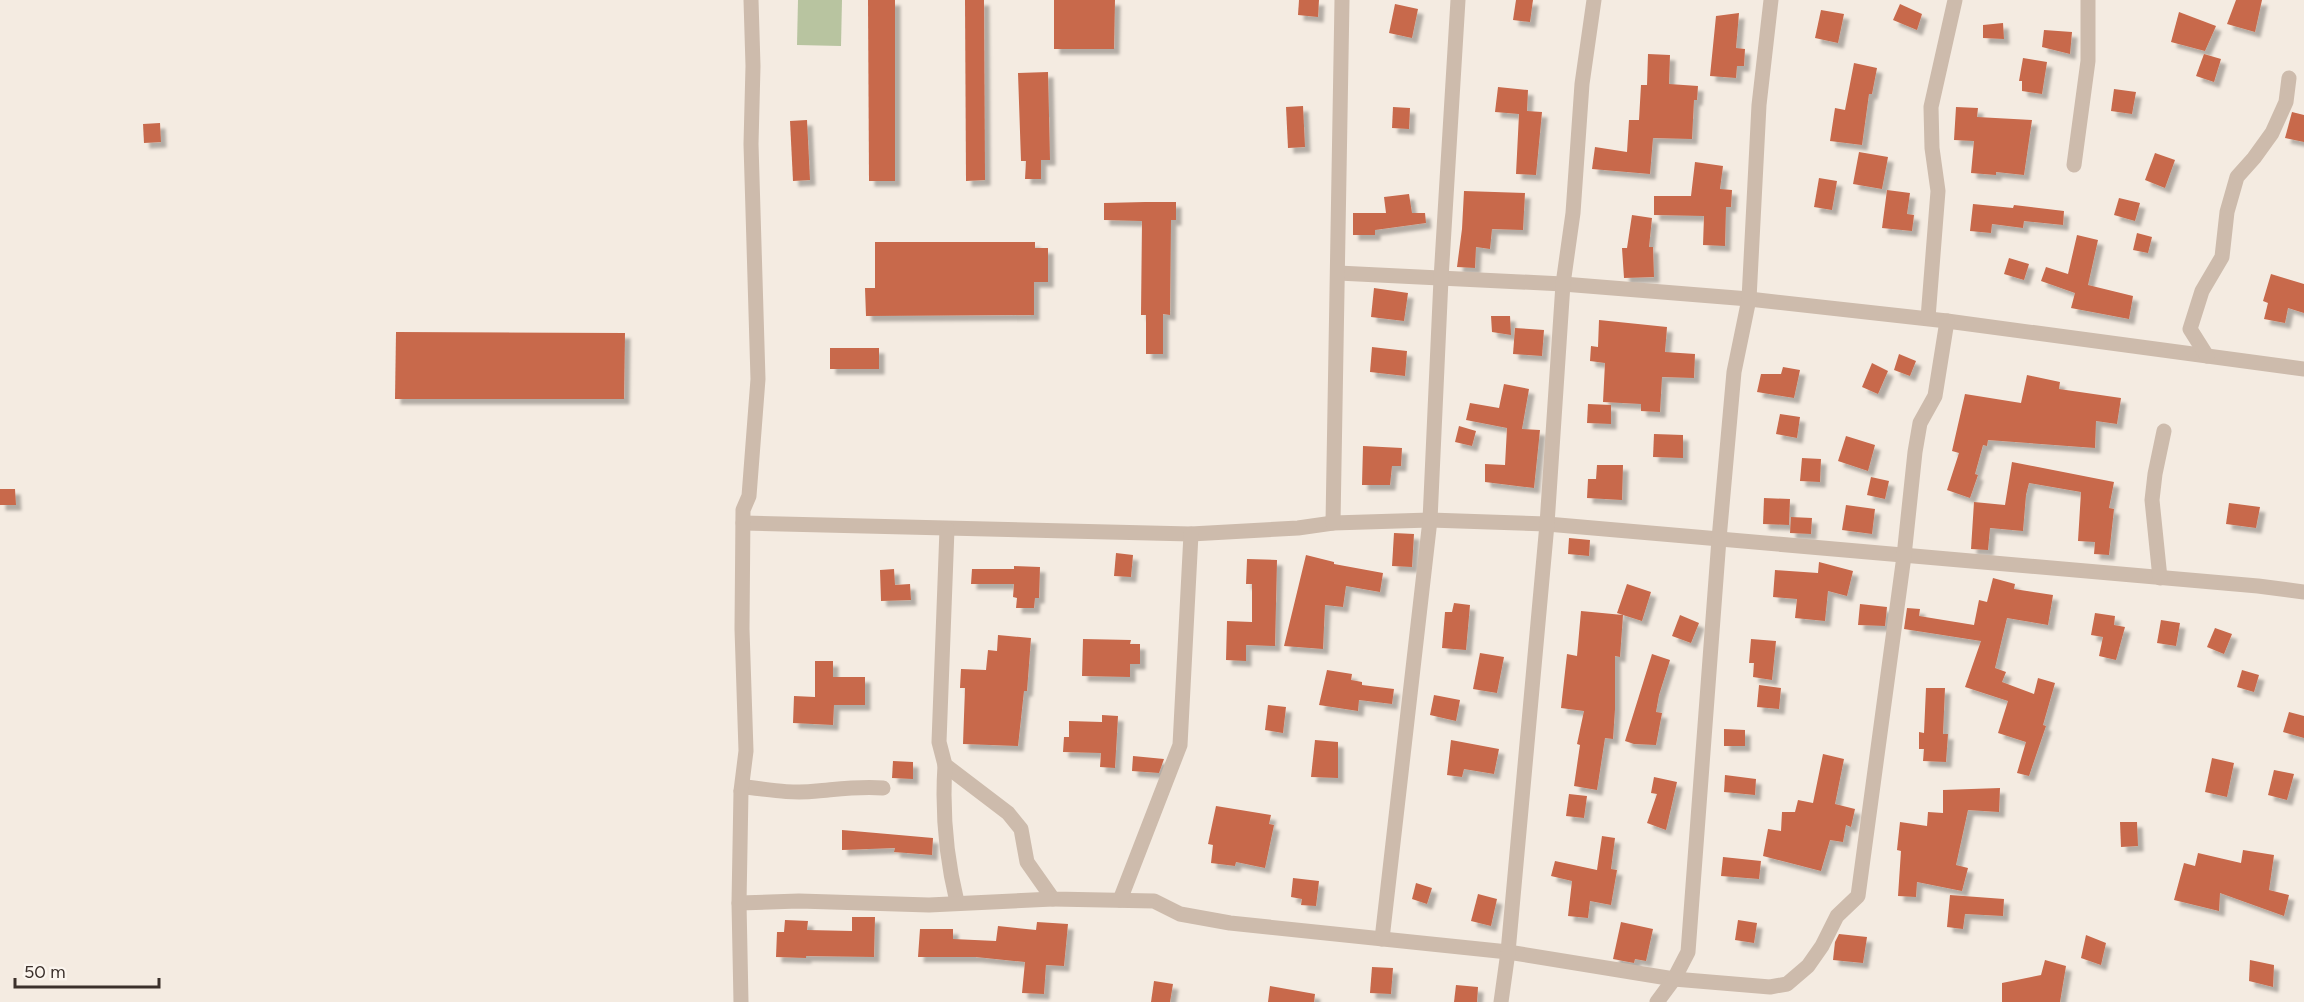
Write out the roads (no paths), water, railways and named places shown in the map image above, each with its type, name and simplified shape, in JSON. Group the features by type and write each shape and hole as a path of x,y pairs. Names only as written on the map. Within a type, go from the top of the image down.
{"street":[{"path":"741,1002 739,903 741,791 746,751 742,629 743,510 749,496 758,379 751,144 753,66 751,0"},
{"path":"1333,523 1342,0"},
{"path":"1382,939 1430,520 1441,279 1458,0"},
{"path":"1501,1002 1508,952 1547,524 1563,284 1573,213 1582,84 1594,0"},
{"path":"1657,1002 1674,979 1688,952 1719,539 1734,372 1749,299 1759,105 1771,0"},
{"path":"1928,318 1938,191 1932,148 1931,107 1955,0"},
{"path":"2074,165 2088,61 2088,0"},
{"path":"2207,356 2190,329 2202,291 2222,256 2227,212 2237,177 2272,133 2286,102 2289,78"},
{"path":"1338,273 1563,284 1749,299 1928,318 2304,369"},
{"path":"739,903 809,901 905,905 1053,899 1154,901 1180,914 1230,924 1508,952 1674,979 1770,987 1787,984 1808,966 1822,946 1837,916 1858,896 1904,555 1914,452 1920,423 1935,396 1947,321"},
{"path":"2160,578 2152,500 2164,431"},
{"path":"743,523 1191,534 1298,528 1333,523 1430,520 1547,524 2304,592"},
{"path":"947,529 939,742 945,765 943,796 949,870 957,902"},
{"path":"1120,900 1180,745 1191,534"},
{"path":"945,765 1008,813 1021,829 1027,862 1053,899"},
{"path":"741,791 746,787 790,792 816,792 845,787 883,788"}]}
